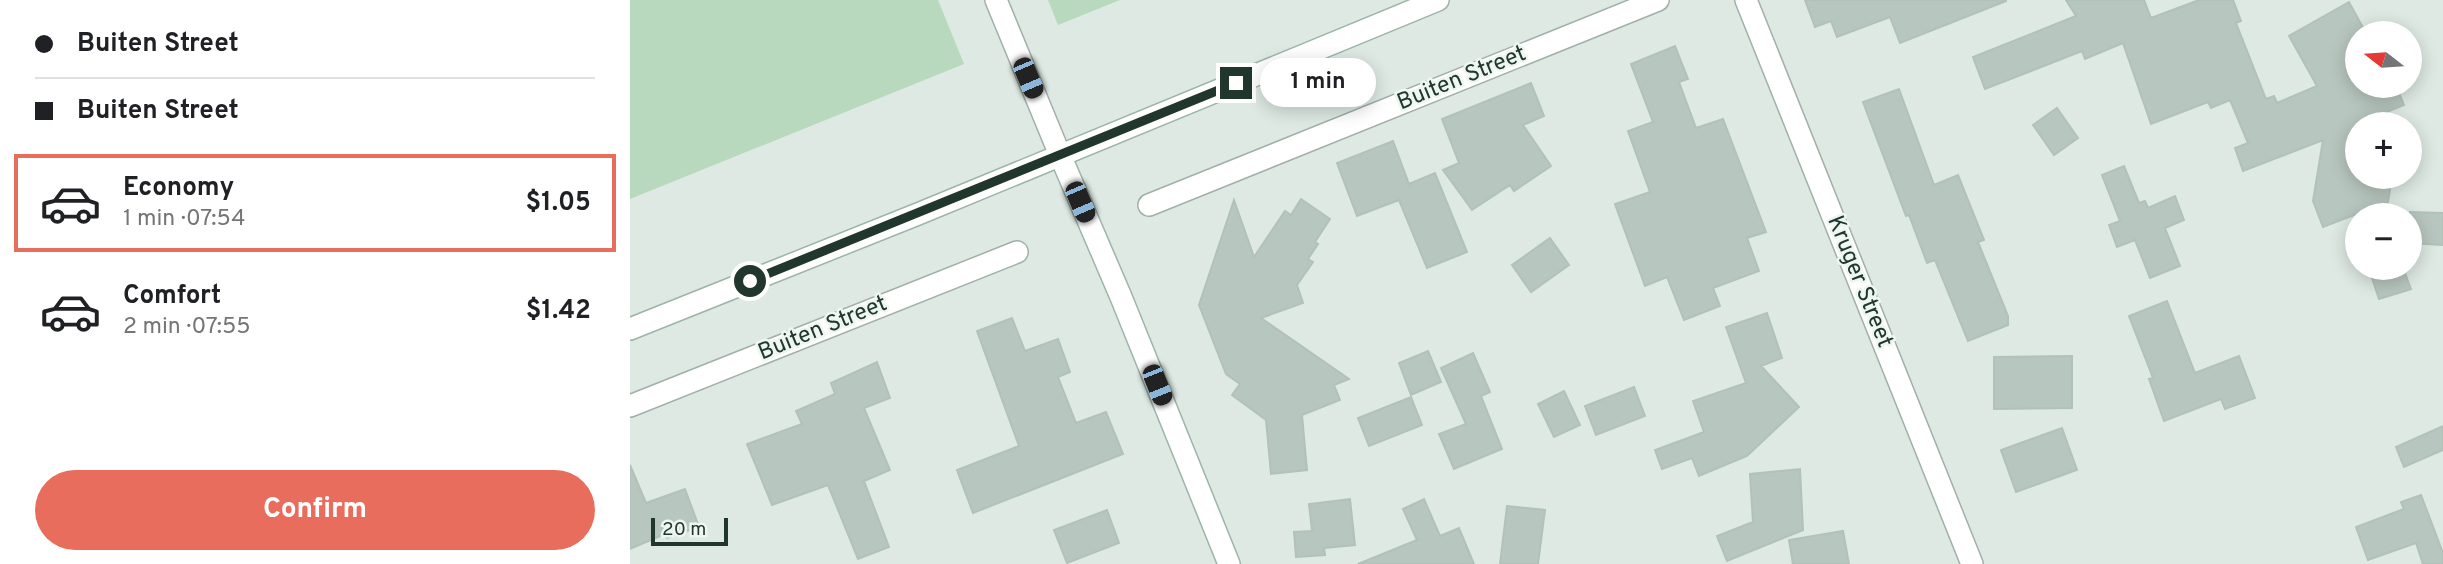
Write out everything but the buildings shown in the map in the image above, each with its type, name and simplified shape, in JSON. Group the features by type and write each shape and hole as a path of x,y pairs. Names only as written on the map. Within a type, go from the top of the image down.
{"street":[{"path":"996,0 1121,297 1229,564"},
{"path":"630,328 1438,0"},
{"name":"Buiten Street","path":"1149,205 1658,0"},
{"name":"Kruger Street","path":"1746,0 1972,564"},
{"name":"Buiten Street","path":"630,406 1017,252"}],"green space":[{"path":"630,0 938,0 964,64 630,199"},
{"path":"1048,0 1120,0 1058,25"}],"route":[{"path":"750,281 1236,83"}]}
